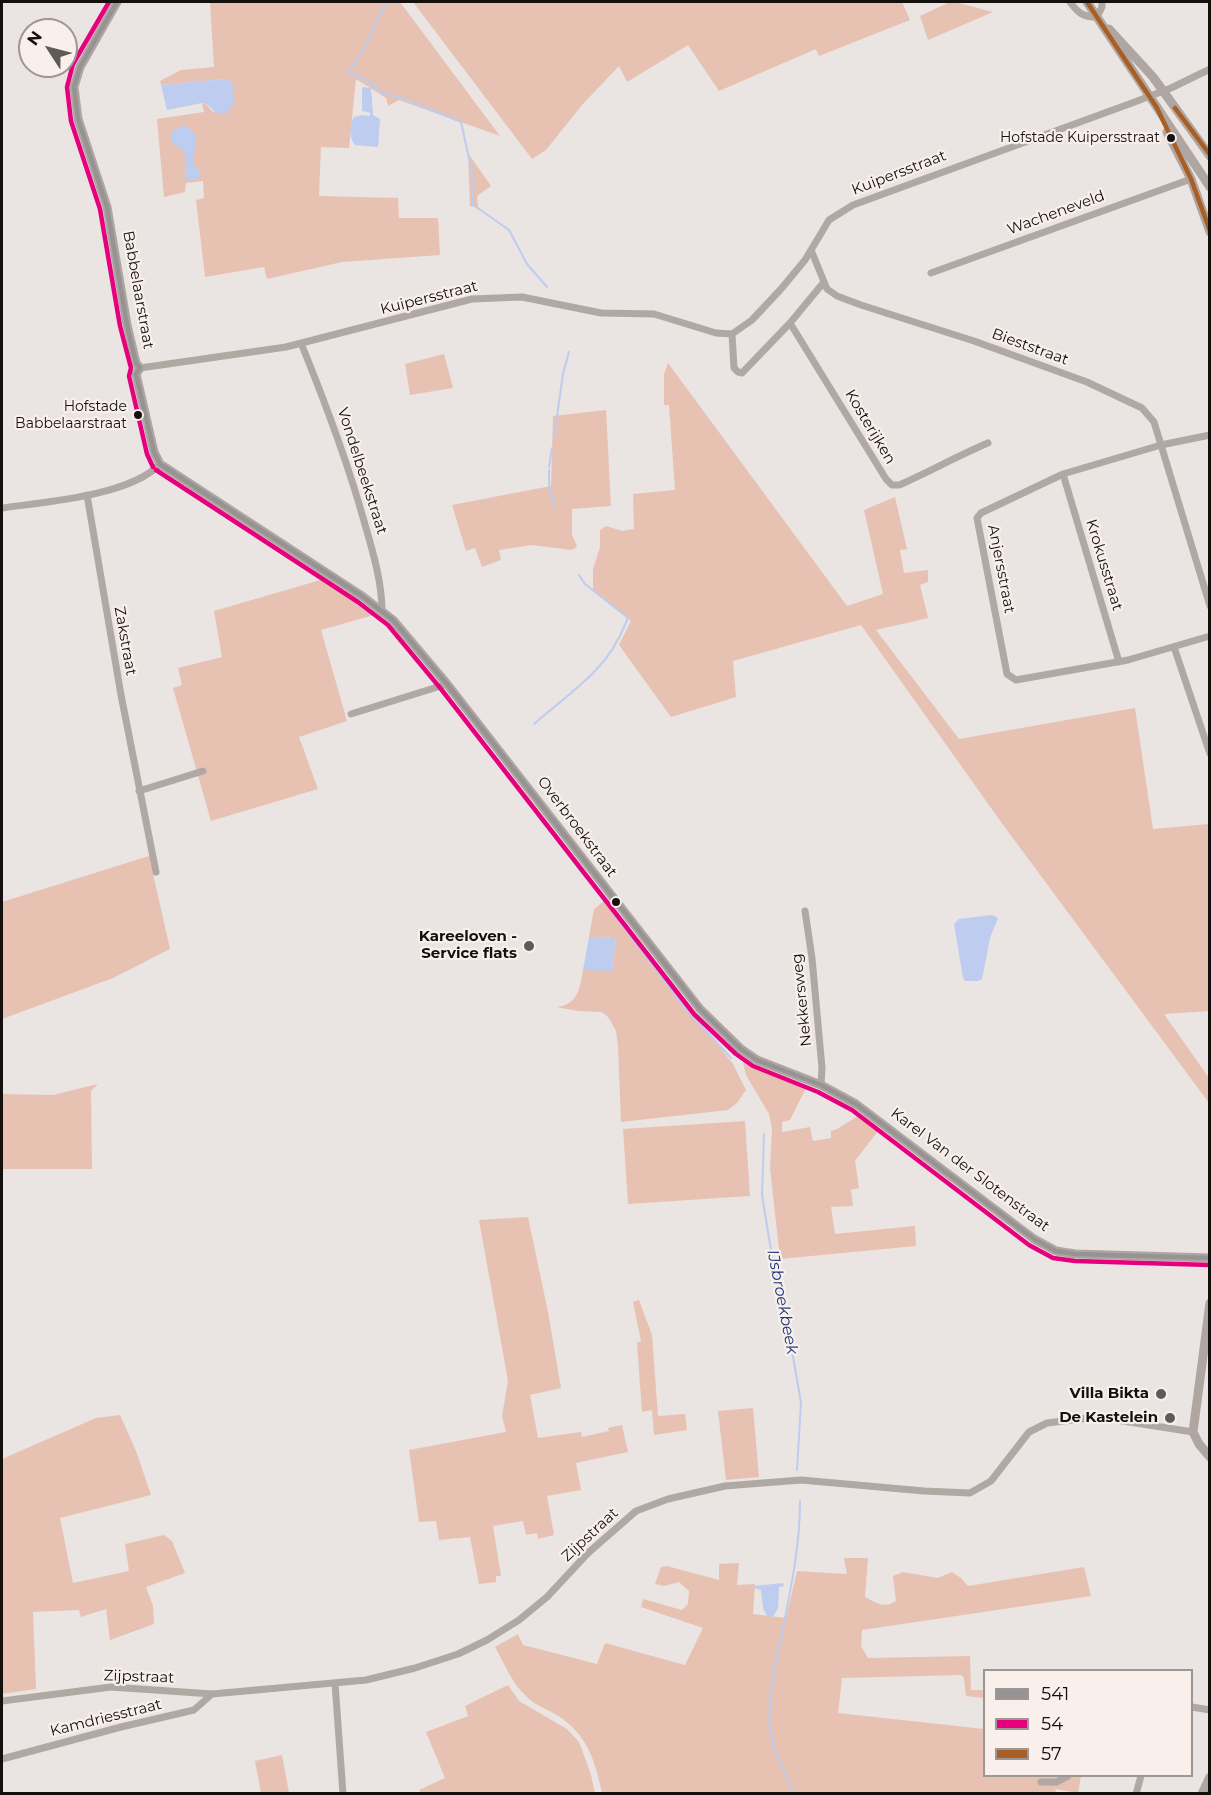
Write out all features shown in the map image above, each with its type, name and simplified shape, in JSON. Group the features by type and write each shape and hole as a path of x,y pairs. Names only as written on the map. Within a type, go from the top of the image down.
{"street":[{"name":"Babbelaarstraat","path":"117,2 80,67 74,87 78,119 107,207 127,325 136,363 140,368 136,374 154,452 160,464"},
{"path":"1070,2 1078,13 1088,17 1097,17"},
{"path":"1087,2 1097,17 1153,77 1209,156"},
{"path":"1102,2 1097,17 1100,24 1209,188"},
{"name":"Kuipersstraat","path":"140,368 286,347 472,299 501,296 541,299 601,313 654,314 716,333 732,334 760,312 805,260 829,220 853,204 1162,91 1209,69"},
{"path":"1157,108 1191,179 1208,224"},
{"name":"Wacheneveld","path":"931,273 1191,179"},
{"path":"732,334 734,368 742,373 790,323 824,282 811,250"},
{"name":"Bieststraat","path":"824,282 831,292 861,305 1087,382 1134,404 1151,417 1161,445"},
{"name":"Kosterijken","path":"790,323 886,479 892,485 898,485 940,467 988,443"},
{"name":"Vondelbeekstraat","path":"302,343 332,418 370,540 382,598 382,611"},
{"path":"1209,435 1161,445 1209,606"},
{"name":"Anjersstraat","path":"1161,445 1063,474 981,513 977,518 1007,674 1016,680 1119,662 1209,636"},
{"path":"2,508 87,495 135,481 153,471 160,464"},
{"name":"Overbroekstraat","path":"160,464 362,596 393,620 447,684 700,1009 732,1041"},
{"name":"Krokusstraat","path":"1063,474 1119,662"},
{"name":"Zakstraat","path":"87,495 139,791 156,872"},
{"path":"1174,647 1209,754"},
{"path":"351,714 447,684"},
{"path":"139,791 203,771"},
{"name":"Nekkersweg","path":"805,911 812,958 822,1068 821,1085"},
{"name":"Karel Van der Slotenstraat","path":"732,1041 757,1060 821,1085 874,1117 1034,1239 1056,1251 1075,1254 1209,1258"},
{"path":"1209,1303 1193,1432 1198,1444 1209,1457"},
{"name":"Zijpstraat","path":"2,1701 111,1687 212,1694 366,1680 458,1654 487,1640 519,1620 547,1597 588,1553 636,1511 668,1499 725,1486 801,1480 924,1491 970,1492 991,1481 1029,1432 1047,1423 1098,1417 1193,1432"},
{"path":"335,1683 343,1794"},
{"name":"Kamdriesstraat","path":"2,1759 194,1710 212,1694"},
{"path":"1193,1707 1209,1710"},
{"path":"1041,1782 1057,1782 1066,1777"},
{"path":"1136,1794 1141,1777"},
{"path":"1202,1794 1209,1777"}],"shaded area":[{"path":"210,2 400,2 500,136 399,100 388,106 386,98 356,79 349,148 321,147 319,196 398,198 399,218 438,218 440,255 342,262 267,279 264,267 205,277 196,200 204,198 203,181 186,183 185,192 164,197 157,119 204,112 202,103 213,112 233,105 233,96 226,79 161,85 160,81 181,70 214,67"},
{"path":"413,2 902,2 910,20 819,56 816,49 719,91 688,45 627,82 619,66 582,105 546,150 532,159"},
{"path":"950,2 993,12 928,40 920,16"},
{"path":"468,153 491,186 477,196 478,207 470,206"},
{"path":"444,354 453,388 410,395 405,364"},
{"path":"668,363 847,606 883,594 864,510 895,497 907,549 900,550 904,573 928,570 928,582 920,585 928,618 876,630 959,739 1135,708 1153,829 1209,824 1209,1011 1164,1014 1209,1078 1209,1103 1001,822 861,625 733,661 736,697 671,717 619,645 631,621 593,590 593,569 600,547 600,530 606,526 622,531 634,529 633,494 675,490 669,405 664,405 664,374"},
{"path":"606,410 611,506 572,509 572,534 577,547 571,550 532,545 499,550 501,560 482,567 475,548 466,551 452,505 551,486 553,416"},
{"path":"324,579 374,615 321,630 347,721 299,737 318,789 211,821 173,688 182,685 178,668 222,657 214,611"},
{"path":"149,856 170,949 113,978 2,1019 2,902"},
{"path":"604,901 733,1064 746,1090 737,1103 728,1110 621,1122 618,1046 616,1031 609,1018 602,1012 556,1007 569,1003 577,995 583,970 612,970 616,938 589,937 594,909"},
{"path":"743,1062 806,1088 790,1120 782,1122 782,1132 810,1127 813,1141 831,1138 831,1131 858,1116 878,1131 855,1161 859,1188 851,1190 853,1206 831,1207 835,1234 915,1226 916,1246 780,1259 770,1168 772,1129 769,1114 746,1075"},
{"path":"98,1084 91,1091 92,1169 2,1169 2,1094 53,1095"},
{"path":"745,1121 750,1196 628,1204 623,1129"},
{"path":"528,1217 561,1388 530,1395 538,1438 581,1432 582,1437 609,1431 608,1428 622,1425 628,1452 576,1463 581,1490 547,1496 554,1535 538,1539 537,1533 526,1535 523,1521 493,1526 501,1576 496,1576 496,1582 479,1584 470,1537 439,1540 436,1521 419,1522 409,1450 506,1432 502,1416 508,1381 479,1220"},
{"path":"639,1300 652,1335 658,1416 685,1414 687,1430 654,1435 652,1410 642,1412 637,1343 641,1341 633,1302"},
{"path":"753,1408 759,1477 726,1480 718,1411"},
{"path":"120,1415 136,1451 151,1495 60,1518 73,1583 129,1571 125,1544 164,1535 172,1541 185,1573 146,1587 153,1606 154,1624 110,1640 106,1609 81,1617 79,1610 33,1612 36,1689 2,1694 2,1459 96,1418"},
{"path":"844,1558 868,1558 865,1597 888,1605 896,1601 893,1576 903,1572 938,1578 952,1572 968,1586 1084,1567 1091,1596 862,1630 861,1646 868,1658 970,1656 971,1690 983,1690 983,1698 966,1696 964,1678 961,1675 842,1678 838,1713 983,1729 983,1777 1081,1777 1078,1793 1056,1789 1055,1794 602,1793 593,1759 583,1739 567,1722 532,1701 520,1690 495,1647 518,1634 523,1645 597,1664 605,1643 685,1665 703,1628 641,1607 643,1599 682,1610 688,1604 689,1591 679,1582 664,1586 655,1584 661,1567 667,1566 719,1580 719,1564 739,1563 737,1585 755,1584 753,1614 786,1618 797,1571 847,1574"},
{"path":"508,1685 519,1701 567,1729 579,1742 595,1793 421,1793 419,1790 445,1778 426,1732 468,1716 465,1706"},
{"path":"282,1755 289,1793 261,1793 255,1761"}],"water":[{"path":"226,79 232,83 234,90 233,105 226,113 217,114 207,104 202,103 167,110 161,85"},
{"path":"363,87 371,88 373,115 380,119 378,147 355,145 351,135 354,117 369,116 371,113 362,111"},
{"path":"184,125 195,133 193,162 201,175 197,180 185,179 185,154 171,141 172,131"},
{"path":"992,915 998,918 990,938 982,979 965,981 954,924 959,919"},
{"path":"589,937 616,938 612,971 583,970"},
{"path":"783,1583 784,1586 779,1587 778,1608 773,1617 767,1616 763,1608 761,1590 754,1586"}],"waterway":[{"name":"IJsbroekbeek","path":"386,2 366,45 349,72 373,84 382,94 399,97 461,122 474,181 472,204 509,230 527,264 547,287"},
{"name":"IJsbroekbeek","path":"554,437 563,374 569,352"},
{"name":"IJsbroekbeek","path":"549,467 552,448"},
{"name":"IJsbroekbeek","path":"549,470 549,484 554,507"},
{"name":"IJsbroekbeek","path":"579,575 585,584 628,618 619,638"},
{"name":"IJsbroekbeek","path":"534,724 592,674 618,639"},
{"name":"IJsbroekbeek","path":"538,816 586,878"},
{"name":"IJsbroekbeek","path":"615,916 685,1008 731,1058"},
{"name":"IJsbroekbeek","path":"764,1134 762,1195 801,1403 797,1470"},
{"name":"IJsbroekbeek","path":"794,1794 774,1745 769,1718 773,1681 797,1551 800,1501"}],"transit line":[{"name":"54","path":"109,2 73,64 67,87 71,121 100,209 120,326 131,368 129,376 147,454 153,467"},
{"name":"541","path":"117,2 80,67 74,87 78,119 107,207 127,325 136,363 140,368 136,374 154,452 160,464"},
{"name":"57","path":"1087,2 1157,108 1191,179 1210,231"},
{"name":"57","path":"1175,108 1210,155"},
{"name":"541","path":"160,464 362,596 393,620 447,684 700,1009 741,1049 757,1060 821,1085 856,1104 1034,1239 1056,1251 1075,1254 1210,1258"},
{"name":"54","path":"156,470 358,602 388,625 441,689 694,1014 736,1054 753,1066 818,1092 852,1110 1029,1245 1053,1258 1075,1261 1210,1265"}],"place":[{"name":"Hofstade Kuipersstraat","path":"1171,138"},
{"name":"Hofstade Babbelaarstraat","path":"138,415"},
{"name":"Kareeloven - Service flats","path":"529,946"},
{"name":"Villa Bikta","path":"1161,1394"},
{"name":"De Kastelein","path":"1170,1418"}]}
